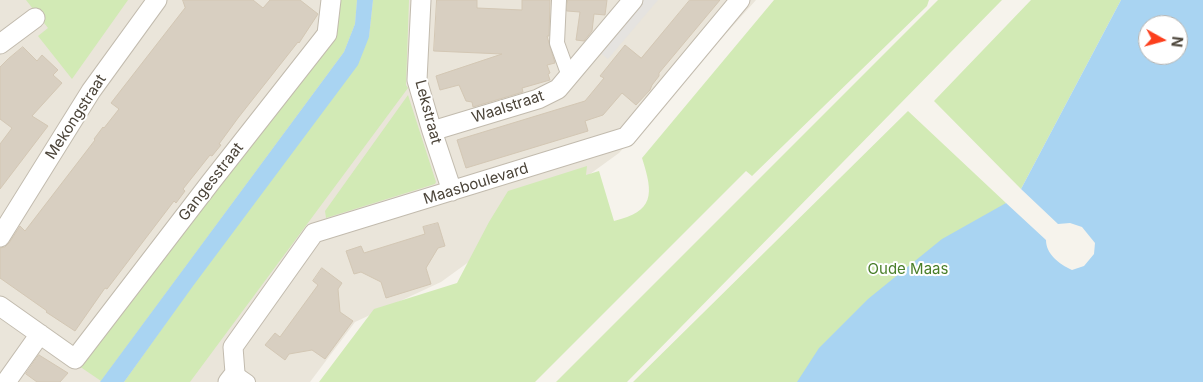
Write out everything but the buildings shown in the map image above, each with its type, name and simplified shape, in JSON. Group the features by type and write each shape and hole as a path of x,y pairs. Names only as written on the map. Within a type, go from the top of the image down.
{"street":[{"name":"Mekongstraat","path":"0,237 91,91 157,0"},
{"name":"Gangesstraat","path":"40,334 75,359 327,34 331,0"},
{"name":"Lekstraat","path":"421,0 417,80 452,191"},
{"path":"559,0 557,43 569,76"},
{"name":"Waalstraat","path":"432,131 538,99 558,89 633,0"},
{"name":"Maasboulevard","path":"237,379 233,347 314,233 626,137 740,0"},
{"path":"0,44 35,18"},
{"path":"0,306 40,334 6,382"}],"shaded area":[{"path":"0,0 756,0 619,153 441,282 355,322 310,382 0,382"},
{"path":"643,0 658,0 608,59 599,52"}],"green space":[{"path":"26,0 128,0 72,79 38,36 48,28"},
{"path":"339,0 357,0 355,24 344,52 101,381 79,366 85,361 331,41 339,16"},
{"path":"373,0 409,0 406,85 408,88 190,382 124,382 369,37"},
{"path":"774,0 929,0 927,6 752,176 746,171 535,382 319,382 374,309 457,283 489,222 508,191 587,166 586,175 599,171 614,221 637,212 648,200 649,192 642,158"},
{"path":"938,0 1002,0 627,382 556,382"},
{"path":"1031,0 1121,0 1021,189 934,101"},
{"path":"408,95 436,182 435,184 326,218 325,211"},
{"name":"Oude Maas","path":"908,111 1006,203 1004,205 1046,246 1046,257 975,382 633,382"}],"water":[{"path":"357,0 373,0 369,37 358,65 124,382 100,382 344,52 355,24"},
{"path":"1121,0 1203,0 1203,382 797,382 819,348 868,299 942,239 1006,203 1046,240 1048,250 1058,262 1072,270 1084,266 1094,254 1095,243 1082,227 1070,223 1058,224 1021,189"}]}
